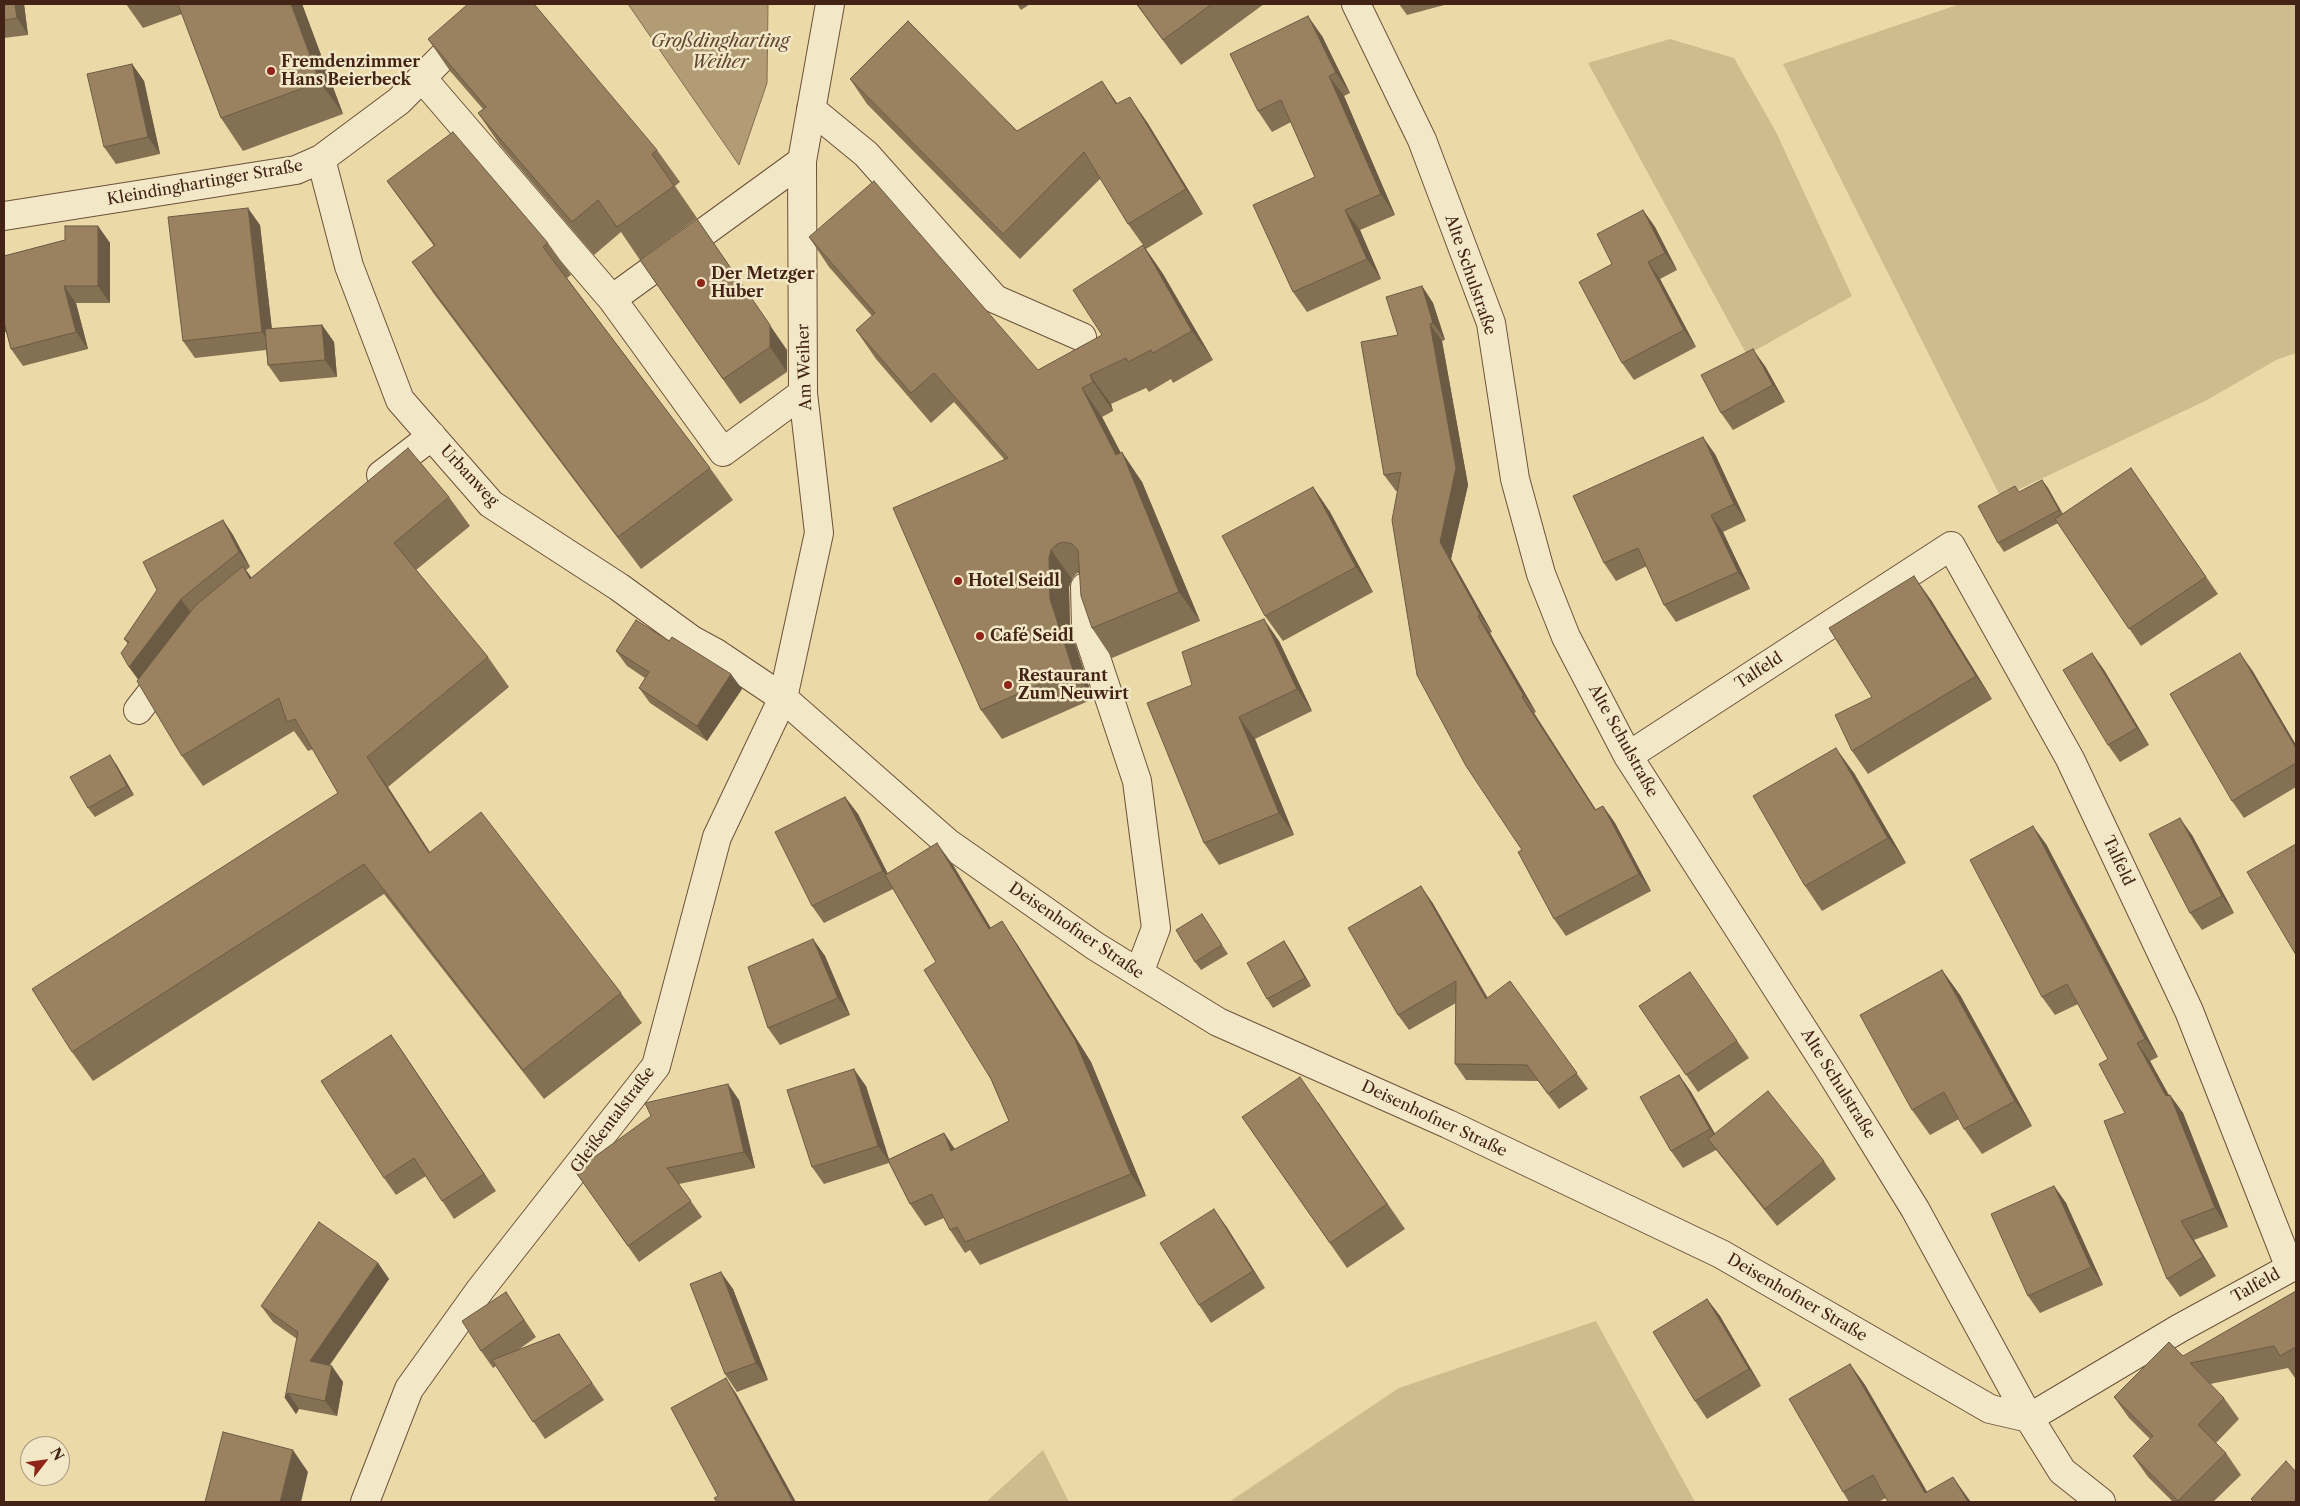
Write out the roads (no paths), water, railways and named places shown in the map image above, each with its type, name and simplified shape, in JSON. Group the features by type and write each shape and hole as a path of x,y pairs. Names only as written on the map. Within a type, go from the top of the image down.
{"street":[{"name":"Kleindinghartinger Straße","path":"4,216 296,170 321,159 399,101 496,4"},
{"name":"Am Weiher","path":"783,698 819,533 804,393 802,161 830,4"},
{"name":"Alte Schulstraße","path":"1356,4 1422,140 1490,323 1515,479 1542,574 1566,637 1628,756 1828,1068 1915,1209 2029,1418"},
{"path":"422,78 612,299 723,452 804,393"},
{"path":"811,109 866,154 995,298 1082,337"},
{"name":"Urbanweg","path":"321,159 349,266 400,400 491,504 619,587 692,640 716,653 783,698"},
{"path":"612,299 802,161"},
{"path":"364,488 432,436"},
{"name":"Talfeld","path":"1628,756 1951,546 2070,759 2189,1011 2290,1268 2180,1328 2029,1418"},
{"path":"1085,586 1086,628 1138,791 1156,928 1139,973"},
{"path":"138,710 186,647"},
{"name":"Deisenhofner Straße","path":"783,698 948,843 1095,946 1218,1022 1448,1124 1721,1254 1990,1409 2029,1418"},
{"name":"Gleißentalstraße","path":"365,1502 409,1389 480,1290 656,1066 717,837 783,698"},
{"path":"2029,1418 2062,1471 2101,1502"}],"water":[{"name":"Großdingharting Weiher","path":"628,4 768,4 767,83 739,165"}],"place":[{"name":"Fremdenzimmer Hans Beierbeck","path":"271,71"},
{"name":"Der Metzger Huber","path":"701,283"},
{"name":"Hotel Seidl","path":"958,581"},
{"name":"Café Seidl","path":"980,636"},
{"name":"Restaurant Zum Neuwirt","path":"1008,685"}]}
